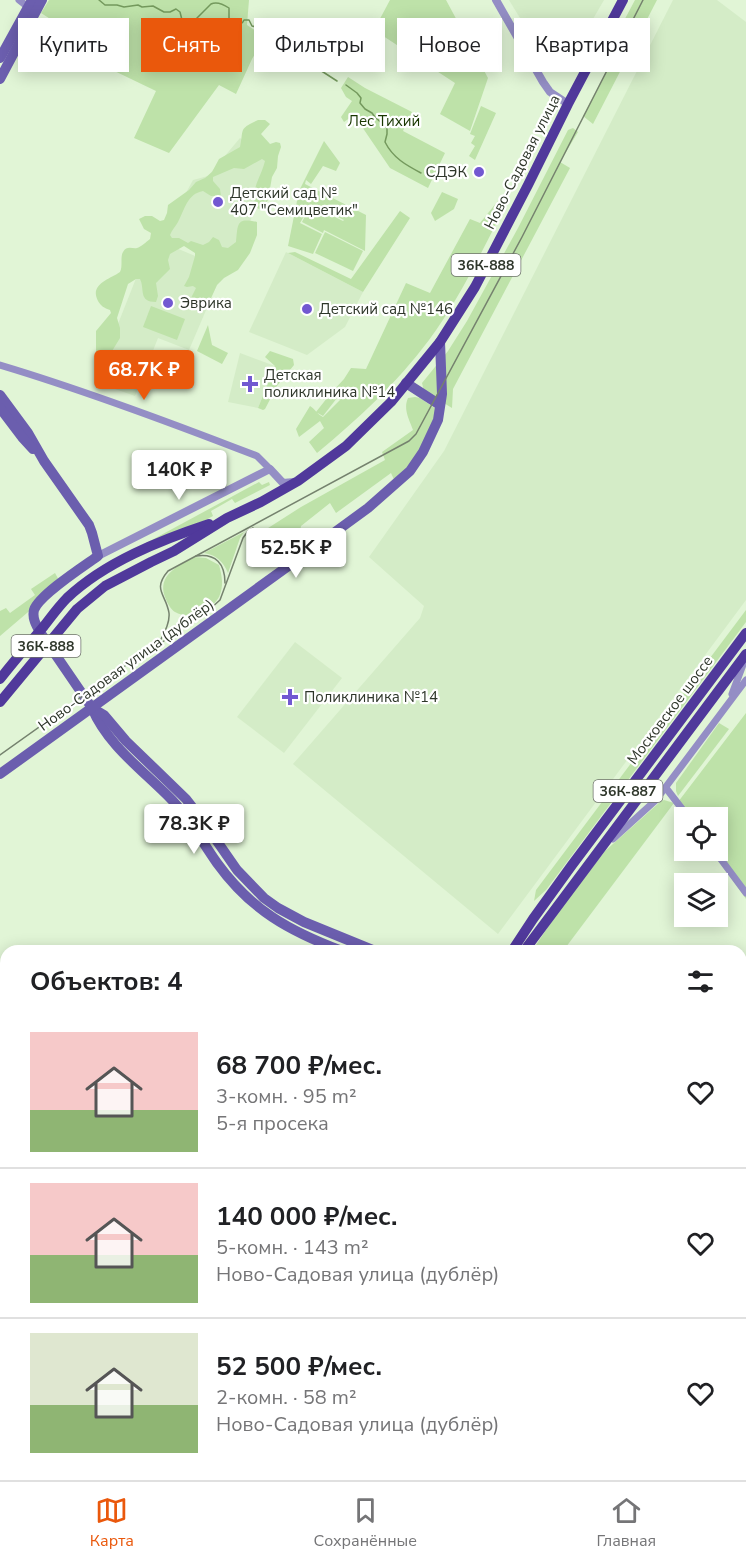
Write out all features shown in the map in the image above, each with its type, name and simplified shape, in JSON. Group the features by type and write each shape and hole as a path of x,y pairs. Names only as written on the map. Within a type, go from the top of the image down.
{"main road":[{"path":"0,79 42,0"},
{"name":"Ново-Садовая улица","path":"0,679 66,599 98,575 168,538 227,518 298,481 346,446 391,402 440,342 480,278 623,0"},
{"path":"0,58 26,2"},
{"name":"Ново-Садовая улица (дублёр)","path":"0,774 368,508 410,471 423,452 438,420 442,394 440,342"},
{"path":"406,383 440,405"},
{"path":"0,395 89,525 98,556 37,603 33,612 40,632 92,708 97,721 135,765 181,811 227,876 267,914 285,926 328,945"},
{"path":"0,408 22,437 44,460"},
{"name":"Ново-Садовая улица","path":"0,702 77,609 105,586 174,551 227,518"},
{"name":"Московское шоссе","path":"516,945 532,919 746,633"},
{"name":"Московское шоссе","path":"523,945 547,908 746,644"},
{"name":"Московское шоссе","path":"528,945 746,655"},
{"path":"92,708 104,715 126,741 186,799 237,870 264,898 303,922 360,945"}],"street":[{"path":"496,0 543,82 550,92 568,104"},
{"path":"0,365 113,403 257,456 282,483 298,481"},
{"path":"98,556 270,469"},
{"path":"729,702 746,655"},
{"path":"577,870 656,800 746,680"},
{"path":"666,788 681,807"},
{"path":"722,861 746,893"}],"shaded area":[{"path":"509,0 604,0 594,18 520,18"},
{"path":"673,0 717,0 746,22 746,600 498,934 293,764 420,618 424,606 369,557 444,451 636,72 650,72 650,45"},
{"name":"Детский сад № 407 \"Семицветик\"","path":"240,138 269,159 236,261 163,235 193,180 208,176"},
{"name":"Эврика","path":"152,238 224,268 189,350 158,338 135,396 95,382"},
{"name":"Детский сад №146","path":"286,252 363,292 345,327 307,355 249,332"},
{"name":"Детская поликлиника №14","path":"240,353 275,366 258,408 228,402"},
{"name":"Поликлиника №14","path":"295,642 342,678 284,753 237,717"}],"green space":[{"path":"49,0 249,0 247,25 254,30 254,56 236,94 219,85 169,153 134,138 156,91 116,72 129,72 129,18 49,18 41,13"},
{"path":"390,0 446,0 456,18 397,18 397,45 385,37 385,18 380,18"},
{"path":"635,0 657,0 648,18 625,18"},
{"path":"438,72 485,72 488,78 470,131 440,114 455,83"},
{"path":"606,72 620,72 593,124 583,116"},
{"name":"Лес Тихий","path":"348,77 412,112 403,131 445,153 428,188 390,168 354,115 344,122 341,117 352,101 346,97 341,88"},
{"path":"481,106 496,113 475,160 469,156 475,146 471,143 475,136 470,134"},
{"path":"258,120 265,120 270,124 261,134 270,144 280,143 281,147 268,200 264,206 259,209 254,200 255,189 265,161 262,159 244,169 234,168 213,177 221,196 211,196 203,191 193,195 170,235 172,238 179,238 188,243 191,241 203,245 213,237 219,240 222,247 228,248 236,242 239,223 245,220 257,222 257,235 250,253 238,270 217,285 211,298 212,305 207,309 198,310 191,304 190,300 196,288 184,286 189,277 195,253 184,246 170,254 168,260 170,269 156,283 158,296 156,302 144,297 140,279 128,284 117,318 120,338 106,361 101,364 96,354 96,331 111,313 99,303 96,290 102,283 120,272 122,254 125,250 139,247 150,239 151,233 144,229 139,219 152,216 160,221 164,220 168,205 212,172 219,159 240,147 242,133 247,125"},
{"path":"573,128 578,132 560,162 570,168 453,389 452,408 424,391 422,383 448,351 467,321 568,130"},
{"path":"324,141 340,163 336,171 323,166 311,184 306,180 305,184 366,215 365,251 324,230 323,233 302,222 311,205 344,220 311,204 300,223 322,234 313,254 288,246 299,191"},
{"path":"442,192 458,199 454,209 435,221 431,213"},
{"path":"501,197 508,201 461,290 429,340 376,400 317,453 309,442 324,428 320,421 299,437 296,429 310,406 316,412 331,393 335,396 332,392 351,368 366,369 406,283 430,293 470,219 480,223","holes":["337,398 340,400 323,417 317,413 323,416"]},
{"path":"400,211 410,218 363,292 288,253 295,252 351,279"},
{"path":"325,232 363,251 353,271 315,253"},
{"path":"151,306 185,319 177,340 143,327"},
{"path":"208,325 212,345 228,353 222,364 197,351"},
{"path":"270,351 293,359 294,365 277,386 263,410 258,408 275,366 265,357"},
{"path":"415,397 439,411 428,441 396,484 391,473 336,513 330,503 301,526 298,541 281,553 265,530 385,460 382,452 413,430 406,406 408,398"},
{"path":"259,482 262,485 269,482 270,485 235,503 232,499 211,511 213,516 130,561 137,548"},
{"path":"244,532 228,573 219,559 204,553"},
{"path":"194,557 206,558 219,565 222,589 211,607 193,615 181,615 173,611 168,603 163,589 164,583 170,572"},
{"path":"55,573 61,584 0,636 0,611 6,608 10,613 35,595 31,589"},
{"path":"746,610 746,622 546,890 534,901 536,890"},
{"path":"746,713 746,899 719,861 728,861 728,807 682,807 678,802"},
{"path":"719,723 729,729 678,796 676,783"},
{"path":"664,800 674,803 568,945 536,945 560,909 605,851"}],"waterway":[{"path":"99,0 105,5 153,6 164,12 176,9 180,12 182,20 191,25 211,4 220,3 229,8 229,18 234,24 249,20 252,26 261,28 268,42 287,53 300,68 320,70 337,81"},
{"path":"346,85 361,98 360,103 365,109 387,128 385,142 396,157 421,173"}],"tram line":[{"path":"0,755 160,641 169,617 160,588 163,577 168,571 409,441 416,434 522,237 643,0"},
{"path":"161,643 220,600 243,538 253,528"},
{"path":"196,556 209,556 218,561 225,576 225,583"}],"place":[{"name":"СДЭК","path":"479,172"},
{"name":"Детский сад № 407 \"Семицветик\"","path":"218,202"},
{"name":"Эврика","path":"168,303"},
{"name":"Детский сад №146","path":"307,309"},
{"name":"Детская поликлиника №14","path":"250,384"},
{"name":"Поликлиника №14","path":"290,697"}]}
